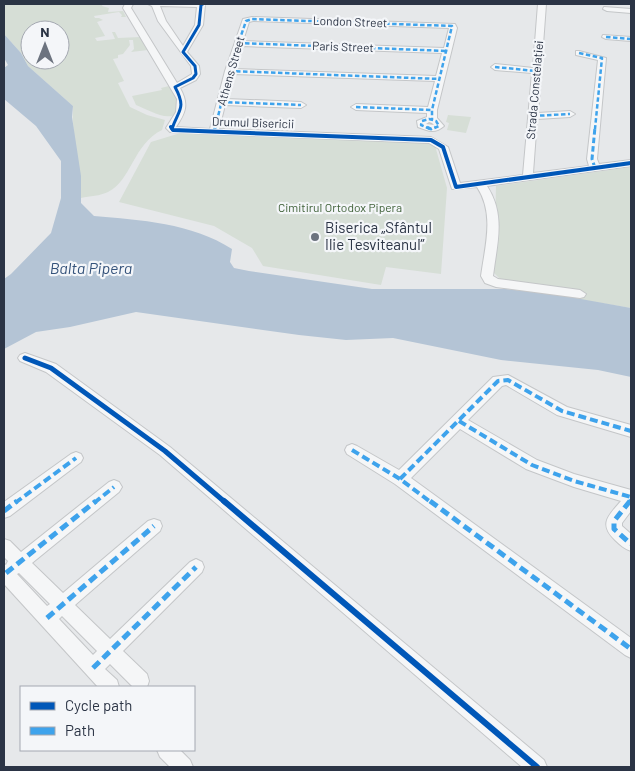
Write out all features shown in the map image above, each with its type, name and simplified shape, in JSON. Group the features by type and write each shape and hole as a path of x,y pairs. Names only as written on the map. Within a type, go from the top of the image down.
{"street":[{"name":"Drumul Bisericii","path":"129,4 127,8 182,99 183,106 171,130 432,140"},
{"path":"175,87 193,78 196,74 195,66 182,52 162,21 154,4 202,4 199,25 182,52"},
{"name":"Strada Constelației","path":"528,177 542,4"},
{"path":"607,9 631,11"},
{"name":"London Street","path":"248,19 452,26 448,51"},
{"name":"Athens Street","path":"214,131 229,71 248,19"},
{"path":"606,37 631,39"},
{"name":"Paris Street","path":"238,43 448,51"},
{"path":"448,51 432,119 432,140 443,147 451,187 631,163"},
{"path":"579,53 602,58 592,159 596,168"},
{"path":"495,67 536,71"},
{"path":"229,71 440,79"},
{"path":"221,102 301,105"},
{"path":"356,107 432,119"},
{"path":"533,116 570,114"},
{"path":"480,183 489,197 494,216 487,276 489,280 496,283 580,294"},
{"path":"25,358 51,368 165,451 537,767"},
{"path":"400,479 498,381 508,380 562,411 631,431"},
{"path":"459,421 519,458 550,472 631,498 614,521 614,529 631,544"},
{"path":"352,450 400,479 631,649"},
{"path":"4,511 76,458"},
{"path":"109,686 5,572 114,487"},
{"path":"47,618 154,526"},
{"path":"4,546 140,681"},
{"path":"93,668 196,567"},
{"path":"169,751 184,767"}],"green space":[{"path":"4,4 103,4 102,6 109,8 108,12 123,11 126,17 121,17 122,15 119,12 94,16 103,20 97,22 105,36 95,38 97,41 115,39 112,32 115,32 118,38 140,37 148,50 131,52 134,49 133,40 129,40 130,45 123,54 113,59 124,81 118,83 130,107 147,115 165,120 162,130 152,136 145,144 122,179 108,192 81,198 73,129 73,106 32,70 70,70 70,20 20,20 20,52 4,34"},
{"path":"169,86 179,104 175,115 160,115 136,105 132,96 162,90 161,88"},
{"path":"448,115 471,117 466,133 447,130 449,123 446,122"},
{"name":"Cimitirul Ortodox Pipera","path":"187,131 434,142 447,188 441,274 386,267 381,285 263,266 252,248 214,226 119,202 151,142"},
{"path":"631,167 631,308 522,290 519,282 502,281 494,273 496,186"}],"water":[{"name":"Balta Pipera","path":"4,34 20,52 20,70 32,70 73,106 72,117 81,176 81,203 94,216 147,221 200,233 232,249 230,262 234,268 249,271 372,289 506,289 553,294 631,308 631,377 598,370 501,360 393,338 346,340 136,312 70,327 36,332 4,349 4,279 51,233 61,198 61,161 36,126 4,99 4,68 8,65 4,58"}],"marked path":[{"path":"214,131 229,71 246,21 252,19 452,26 432,110 432,119"},
{"path":"606,37 631,39"},
{"path":"238,43 448,51"},
{"path":"579,53 602,58 592,159 595,168"},
{"path":"495,67 536,71"},
{"path":"229,71 440,79"},
{"path":"221,102 301,105"},
{"path":"356,107 432,110"},
{"path":"533,116 570,114"},
{"path":"429,119 436,121 439,126 431,129 421,125 422,121 429,119"},
{"path":"400,479 498,381 508,380 562,411 631,431"},
{"path":"459,421 511,454 545,471 631,497"},
{"path":"352,450 400,479 631,649"},
{"path":"4,511 76,458"},
{"path":"6,573 114,487"},
{"path":"631,500 614,521 614,529 631,544"},
{"path":"47,618 154,526"},
{"path":"93,668 196,567"}],"cycle path":[{"path":"203,4 201,5 199,25 183,52 195,66 196,74 193,78 175,87 181,99 182,108 171,128 173,130 431,140 443,147 456,187 631,163"},
{"path":"25,358 51,368 165,451 537,767"}],"place":[{"name":"Biserica „Sfântul Ilie Tesviteanul”","path":"315,237"}]}
